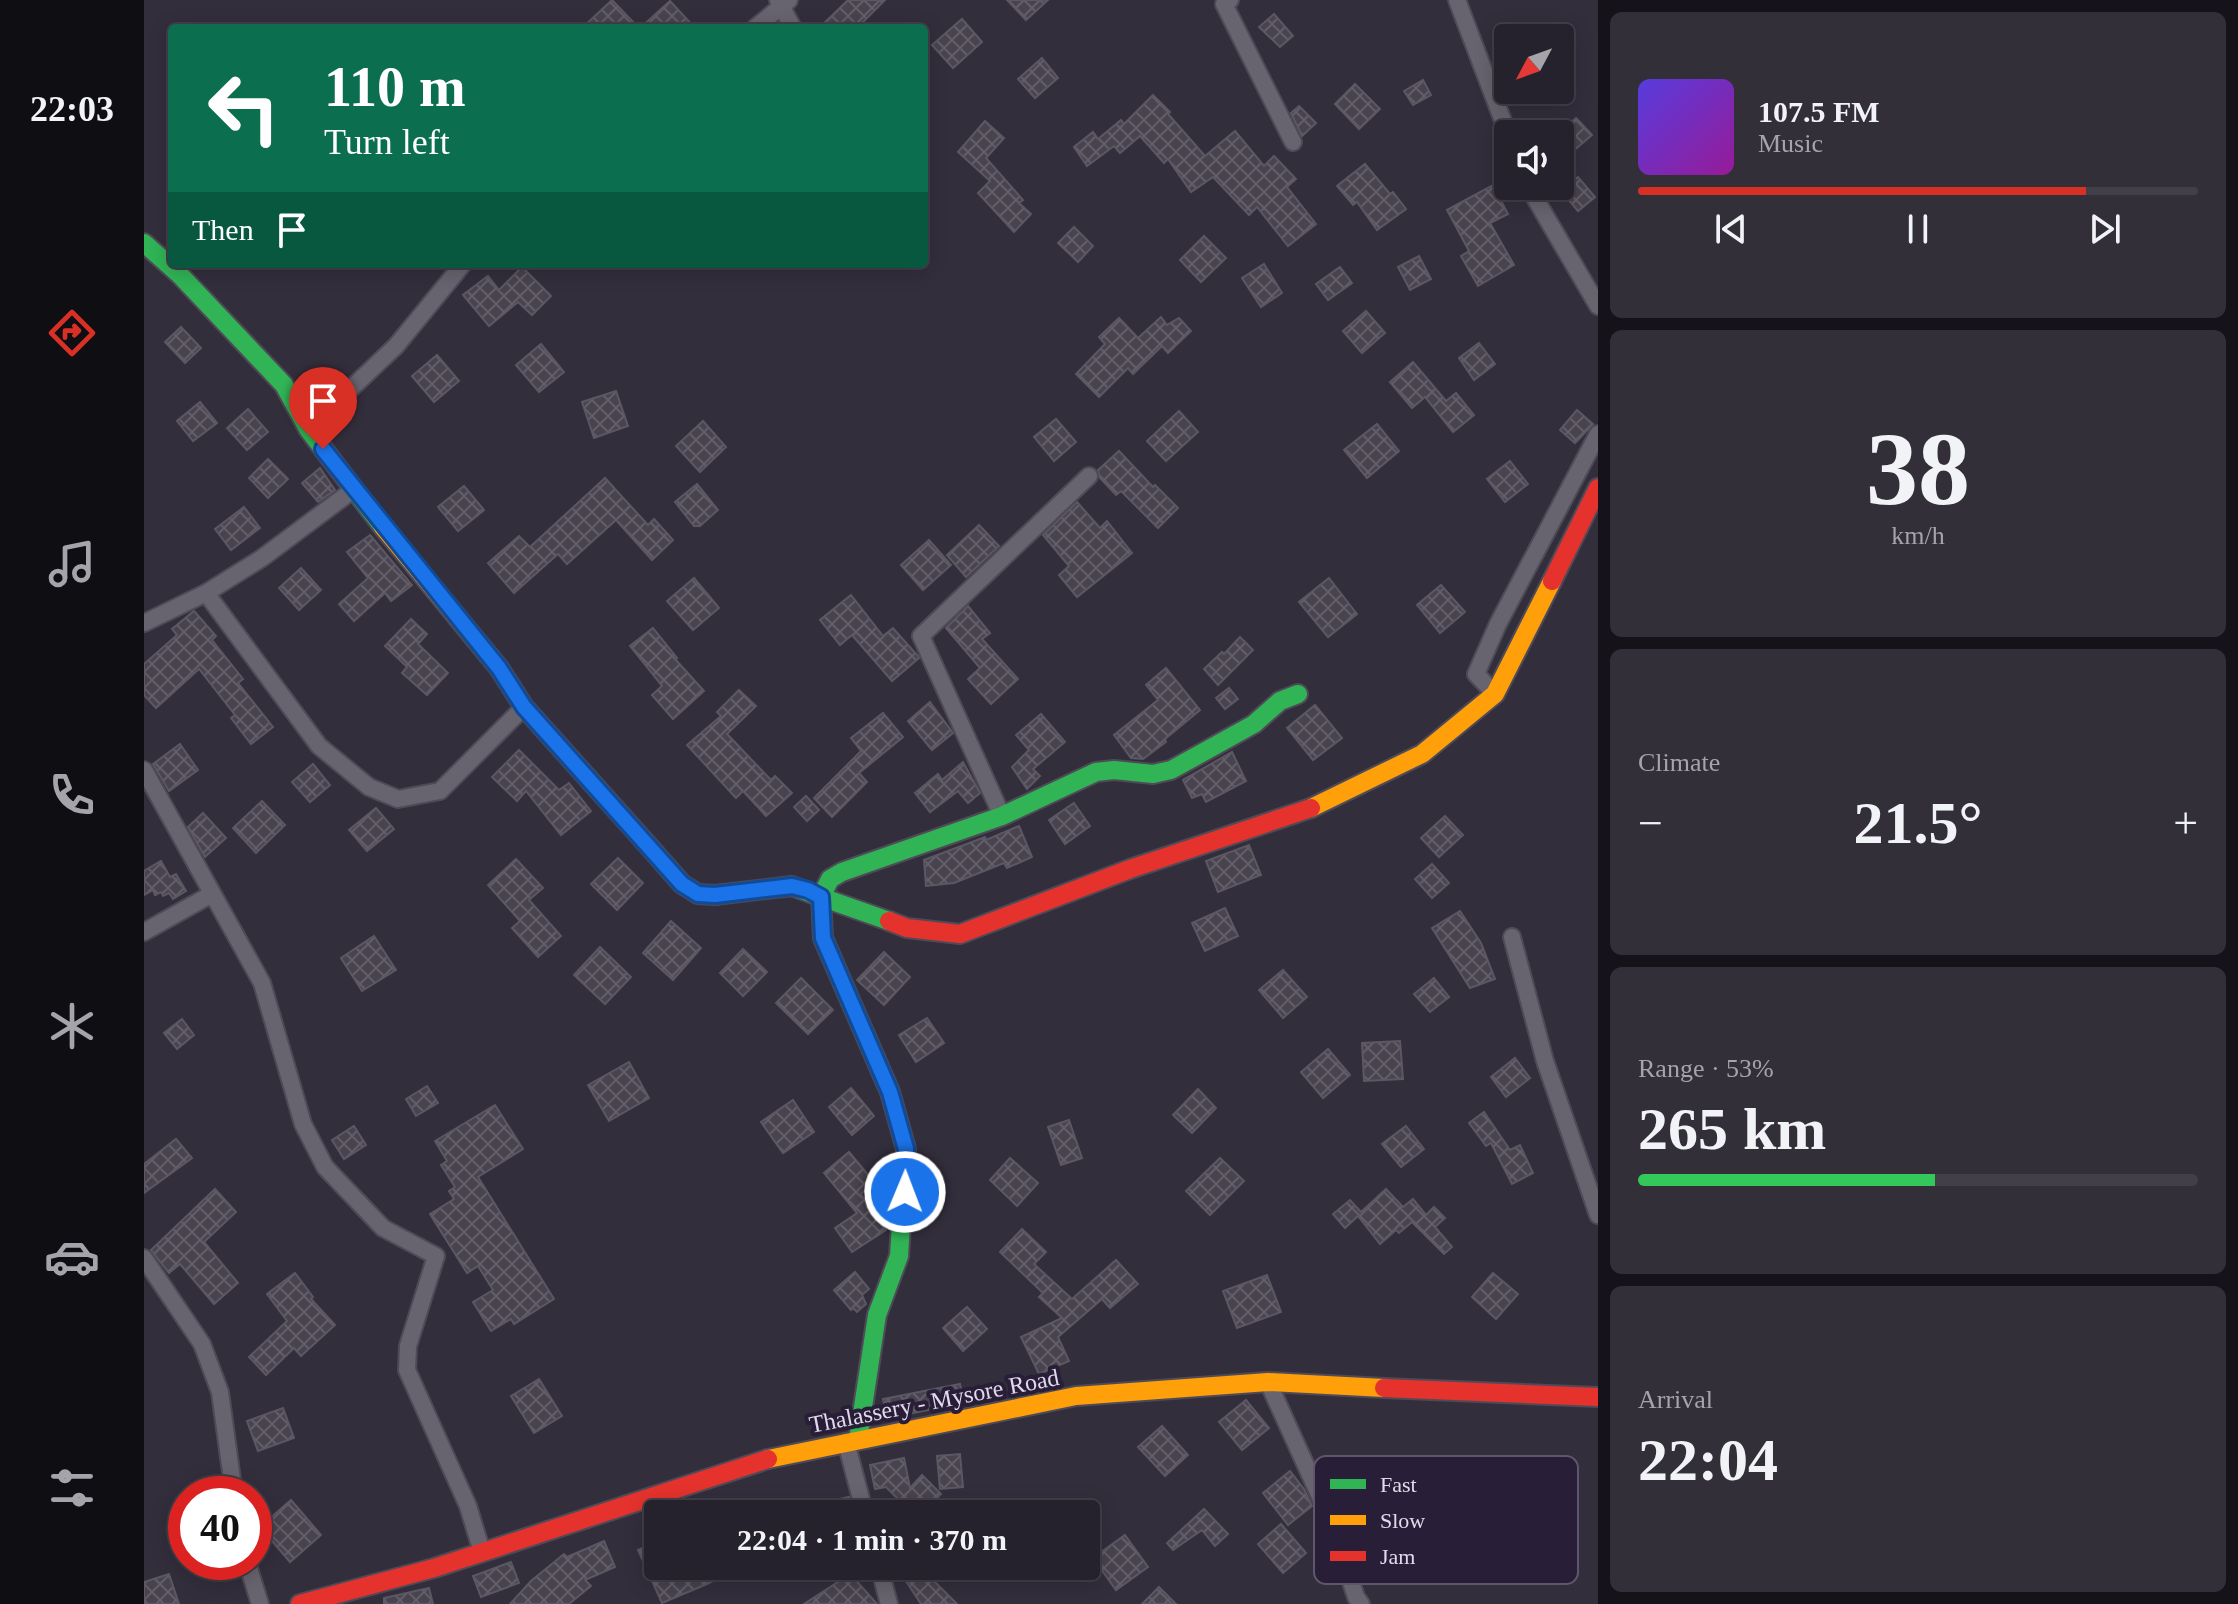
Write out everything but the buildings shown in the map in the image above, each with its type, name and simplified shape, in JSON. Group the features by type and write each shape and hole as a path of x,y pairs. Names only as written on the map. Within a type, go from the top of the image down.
{"street":[{"path":"1230,0 1224,4 1293,142"},
{"path":"1457,0 1503,120"},
{"path":"759,24 783,2 791,24"},
{"path":"1536,200 1598,306"},
{"path":"144,243 168,264"},
{"path":"172,268 284,385 308,429 353,490 499,668 524,707 682,884 698,894 715,895 792,886 907,928 960,934 1130,869 1310,809 1422,754 1495,694 1598,488"},
{"path":"308,429 396,346 460,268"},
{"path":"1495,694 1476,674 1498,624 1598,434"},
{"path":"1002,816 921,636 1089,476"},
{"path":"144,623 206,593 262,558 353,490"},
{"path":"206,593 319,746 369,787 398,799 440,791 524,707"},
{"path":"863,1500 852,1441 877,1315 899,1256 906,1149 890,1092 823,938 821,897 830,879 842,872 1002,816 1096,772 1114,770 1153,774 1171,770 1254,724 1280,701 1298,694"},
{"path":"144,770 262,983 303,1124 325,1167 383,1228 436,1256 408,1346 407,1370 468,1506 482,1552"},
{"path":"144,932 212,894"},
{"path":"1512,937 1545,1061 1598,1215"},
{"path":"144,1258 202,1344 220,1392 232,1476"},
{"path":"1268,1382 1314,1483"},
{"name":"Thalassery - Mysore Road","path":"300,1604 434,1568 762,1460 1076,1396 1268,1382 1598,1397"},
{"path":"253,1580 260,1604"},
{"path":"883,1580 889,1604"},
{"path":"1352,1584 1361,1604"}],"traffic: fast":[{"path":"144,243 168,264"},
{"path":"172,268 284,385 308,429 383,527"},
{"path":"645,842 682,884 698,894 715,895 792,886 821,897 830,879 842,872 1002,816 1096,772 1114,770 1153,774 1171,770 1254,724 1280,701 1298,694"},
{"path":"858,1440 877,1315 899,1256 906,1149 890,1092 823,938 821,897 889,921"}],"traffic: slow":[{"path":"383,527 499,668 524,707 645,842"},
{"path":"1311,808 1422,754 1495,694 1552,581"},
{"path":"768,1459 1076,1396 1268,1382 1384,1388"}],"traffic: jam":[{"path":"1552,581 1598,488"},
{"path":"889,921 907,928 960,934 1130,869 1311,808"},
{"path":"1384,1388 1598,1397"},
{"path":"300,1604 434,1568 768,1459"}],"route":[{"path":"323,449 499,668 524,707 682,884 698,894 715,895 792,886 821,897 823,938 890,1092 906,1149 905,1192"}]}
